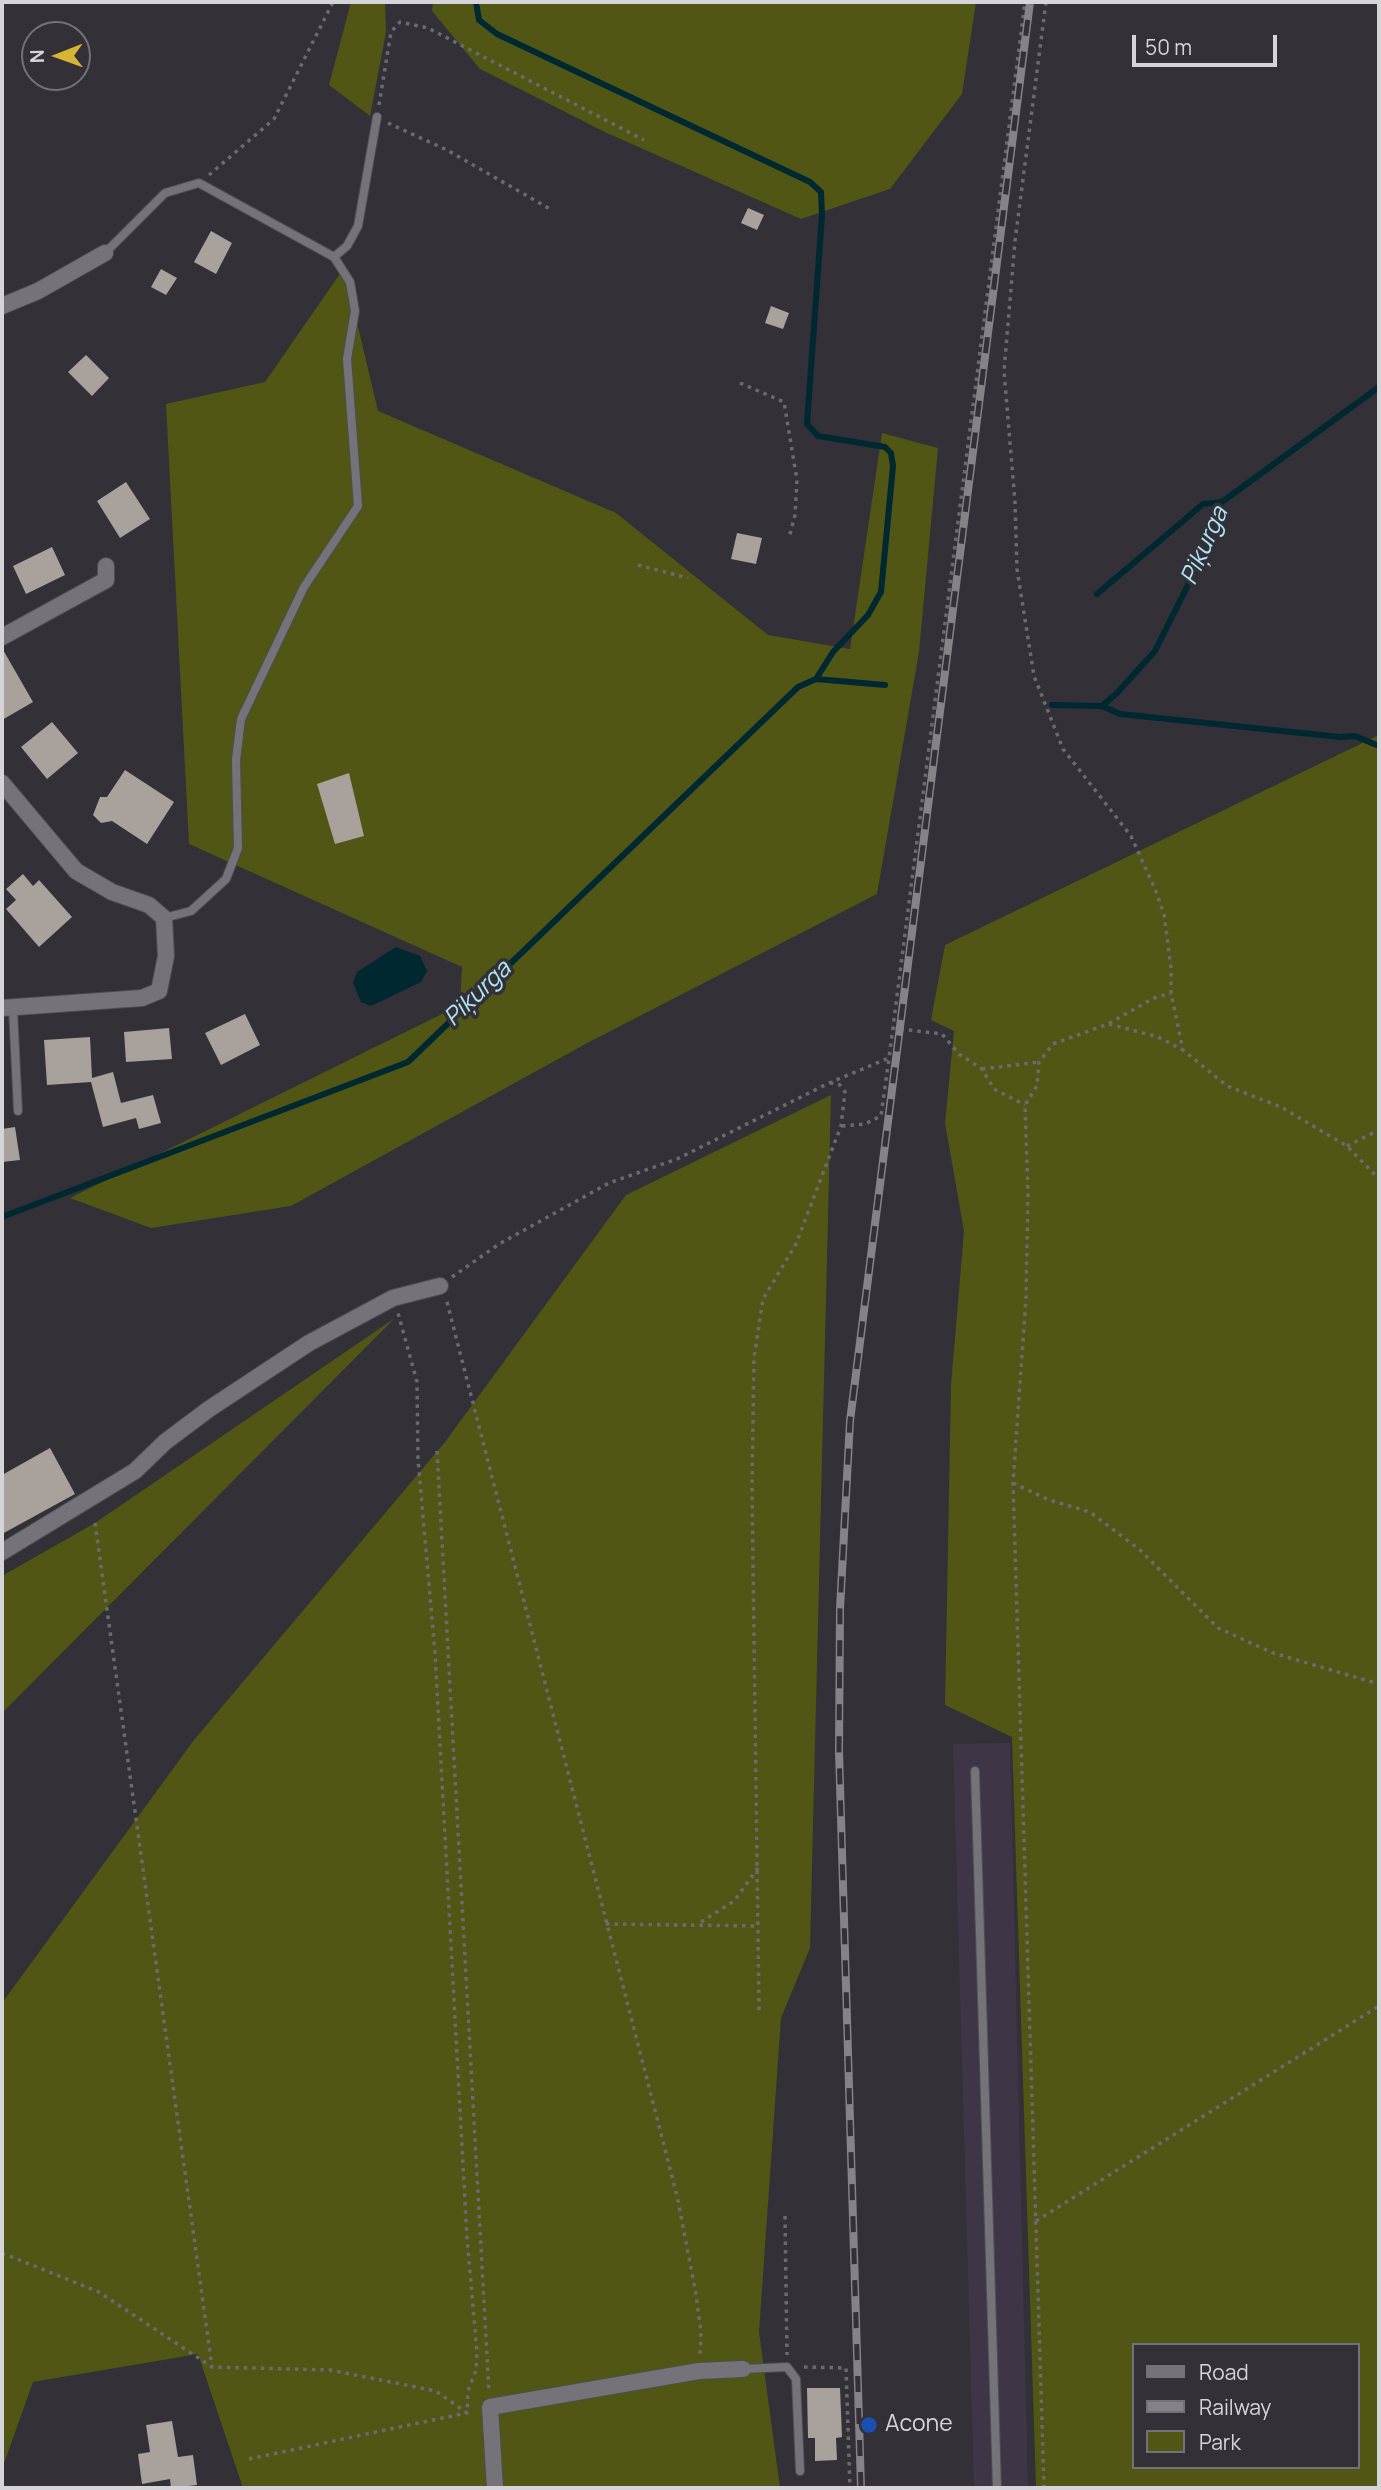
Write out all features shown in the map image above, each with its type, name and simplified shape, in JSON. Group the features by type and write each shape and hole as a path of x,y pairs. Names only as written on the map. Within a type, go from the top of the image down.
{"street":[{"path":"2,306 38,291 105,253"},
{"path":"2,637 106,580 106,566"},
{"path":"2,783 76,871 112,892 149,905 164,918 166,956 159,990 142,998 7,1009"},
{"path":"2,1552 135,1471 165,1442 209,1409 309,1343 393,1298 440,1286"},
{"path":"495,2488 490,2407 699,2371 743,2368"}],"lane":[{"path":"334,257 347,246 358,226 377,117"},
{"path":"105,253 165,192 199,183 334,257 350,282 355,311 347,359 358,506 304,587 241,719 236,760 238,848 226,879 191,911 164,918"},
{"path":"7,1009 18,1111"},
{"path":"975,1771 997,2488"},
{"path":"743,2368 787,2367 796,2379 800,2471"}],"path":[{"path":"199,183 274,120 332,2"},
{"path":"841,1126 865,1124 881,1116 1025,2"},
{"path":"1046,2 1015,241 1004,371 1015,502 1017,569 1034,676 1063,749 1131,836 1164,915 1171,993 1183,1050"},
{"path":"377,117 391,32 400,22 428,29 644,140"},
{"path":"388,122 447,150 550,209"},
{"path":"740,383 784,402 797,480 795,515 789,538"},
{"path":"638,565 688,578"},
{"path":"1044,2488 1013,1483 1026,1298 1028,1192 1025,1105 1037,1086 1039,1062 1053,1044 1108,1024 1154,998 1171,993"},
{"path":"1108,1024 1158,1037 1183,1050 1227,1086 1281,1107 1347,1146 1379,1179"},
{"path":"892,1028 942,1034 959,1054 982,1069 994,1088 1025,1105"},
{"path":"699,2371 701,2333 677,2196 508,1548 456,1325 440,1286 499,1244 609,1183 687,1155 829,1083 889,1058"},
{"path":"982,1069 1039,1062"},
{"path":"759,2010 752,1487 754,1358 762,1300 796,1244 841,1126 845,1092 840,1085 829,1083"},
{"path":"1347,1146 1379,1130"},
{"path":"393,1298 406,1334 417,1382 418,1459 435,1653 467,2238 477,2352 476,2370 468,2391 467,2413"},
{"path":"250,2459 490,2407 437,1451"},
{"path":"1013,1483 1049,1500 1090,1513 1140,1550 1218,1628 1273,1653 1379,1684"},
{"path":"95,1524 212,2367"},
{"path":"700,1923 734,1901 758,1868"},
{"path":"606,1924 700,1923 759,1926"},
{"path":"1036,2221 1379,2006"},
{"path":"785,2216 787,2367"},
{"path":"2,2253 99,2292 212,2367 330,2370 436,2391 467,2413"},
{"path":"820,2367 846,2368 850,2488"}],"shaded area":[{"path":"1010,1743 1028,2488 974,2488 953,1744"}],"green space":[{"path":"351,2 385,2 386,32 370,116 329,85"},
{"path":"433,2 976,2 962,94 890,189 801,219 607,133 480,69 432,11"},
{"path":"344,268 378,411 616,513 768,635 850,649 882,433 938,448 919,652 877,894 591,1041 291,1206 151,1228 70,1198 460,1005 462,967 189,844 166,404 265,382"},
{"path":"1379,735 1379,2488 1036,2488 1012,1737 945,1705 951,1385 964,1231 945,1123 954,1031 931,1020 945,945"},
{"path":"831,1095 810,1948 781,2018 759,2332 780,2488 243,2488 198,2354 33,2382 2,2469 2,2003 194,1740 445,1442 626,1195"},
{"path":"395,1318 2,1713 2,1576 95,1523"}],"water":[{"path":"396,947 420,956 427,971 421,982 371,1006 361,1002 353,983 357,972"}],"building":[{"path":"748,208 764,215 757,230 741,223"},
{"path":"211,231 232,243 216,274 194,262"},
{"path":"161,269 177,278 166,295 151,287"},
{"path":"771,306 789,313 783,329 765,323"},
{"path":"86,355 109,378 92,396 68,372"},
{"path":"126,482 150,519 120,538 97,501"},
{"path":"737,533 762,538 756,564 731,559"},
{"path":"52,547 65,575 26,594 13,566"},
{"path":"2,648 33,702 2,720"},
{"path":"52,722 78,753 47,779 21,747"},
{"path":"125,770 174,802 147,844 112,821 101,823 93,815 100,797 107,797"},
{"path":"349,773 364,836 335,844 317,784"},
{"path":"23,874 33,886 39,880 72,917 39,947 6,909 16,900 6,889"},
{"path":"245,1014 260,1045 221,1065 205,1033"},
{"path":"169,1028 172,1059 126,1062 124,1032"},
{"path":"90,1037 92,1078 113,1072 121,1103 153,1095 161,1123 139,1129 136,1118 103,1127 91,1082 47,1085 44,1040"},
{"path":"15,1127 20,1160 2,1162 2,1129"},
{"path":"50,1448 75,1494 2,1534 2,1475"},
{"path":"807,2388 840,2388 842,2437 836,2438 837,2460 815,2461 815,2438 808,2438"},
{"path":"172,2421 178,2457 193,2455 197,2485 171,2488 170,2479 142,2484 138,2454 150,2452 146,2425"}],"waterway":[{"path":"476,2 479,20 497,34 810,182 821,192 822,215 807,424 818,436 885,447 891,453 893,466 881,592 868,615 833,652 816,679"},
{"name":"Piķurga","path":"1052,705 1102,706 1117,693 1155,651 1196,569 1222,502 1379,387"},
{"path":"1097,594 1203,504 1222,502"},
{"name":"Piķurga","path":"2,1217 408,1062 798,687 816,679 885,685"},
{"path":"1102,706 1120,714 1340,737 1355,736 1379,746"}],"railway":[{"path":"861,2488 839,1751 840,1609 850,1421 1030,2"}],"place":[{"name":"Acone","path":"869,2425"}]}
